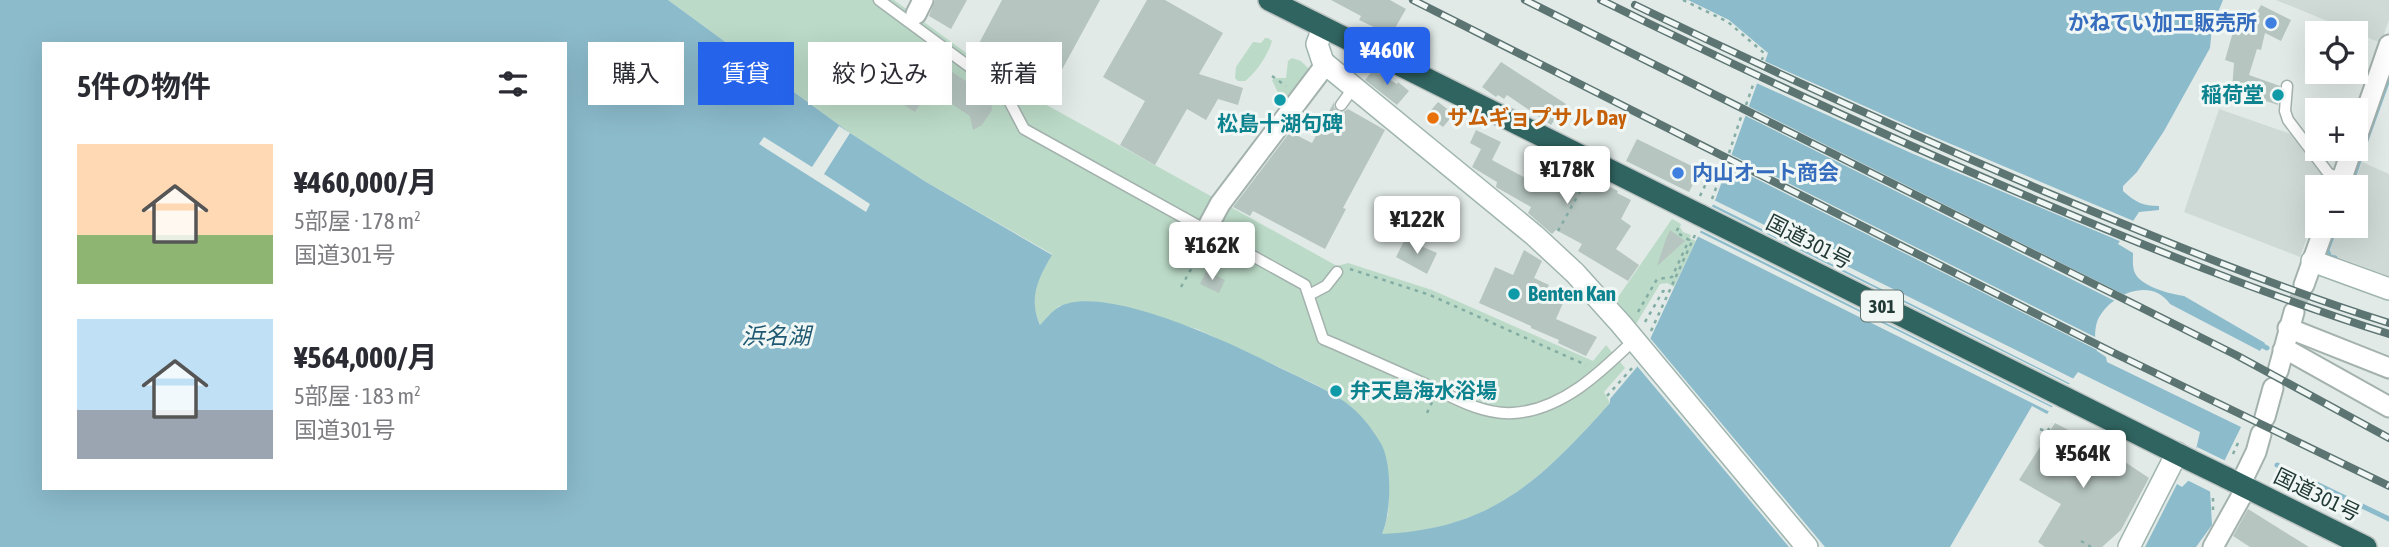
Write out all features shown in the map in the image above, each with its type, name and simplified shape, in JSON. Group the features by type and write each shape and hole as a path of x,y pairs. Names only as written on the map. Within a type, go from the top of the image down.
{"highway":[{"name":"国道301号","path":"1269,0 1702,211 2064,397 2366,547"}],"street":[{"path":"1323,28 1317,44 1320,57 1326,64 1554,254 1594,293 1641,343 1807,547"},
{"path":"2368,105 2389,46"},
{"path":"1209,231 1220,204 1326,64"},
{"path":"2304,285 2321,238"},
{"path":"2312,261 2389,289"},
{"path":"2213,547 2237,484 2256,452 2291,320 2389,368"},
{"path":"2283,350 2389,407"},
{"path":"2129,547 2184,457"}],"lane":[{"path":"878,0 1005,93 1024,129 1306,285 1323,339 1478,408 1501,413 1536,409 1566,395 1641,343"},
{"path":"2287,86 2285,111 2288,120 2330,175"},
{"path":"1342,105 1354,87"},
{"path":"1309,295 1326,286 1337,272"}],"path":[{"path":"1683,0 1728,22 1764,53 1762,60"},
{"path":"1272,76 1286,86 1293,77"},
{"path":"1746,105 1754,82"},
{"path":"1728,153 1742,114"},
{"path":"1607,396 1641,343 1668,293 1725,163"},
{"path":"1702,211 1713,171 1721,174"},
{"path":"1552,240 1589,174"},
{"path":"1637,312 1657,279 1672,277 1689,240 1676,232 1680,225"},
{"path":"1181,287 1209,231"},
{"path":"1337,272 1348,268 1430,295 1585,363 1595,377"},
{"path":"1641,343 1663,291 1668,293"},
{"path":"2040,429 2047,432 2052,424"},
{"path":"2081,541 2091,547"}],"shaded area":[{"path":"2276,0 2389,0 2389,20 2381,43 2368,38 2368,21 2327,21"},
{"path":"2219,109 2291,134 2305,151 2305,161 2313,161 2324,175 2305,175 2307,238 2300,257 2184,212"},
{"path":"2362,162 2389,174 2389,276 2332,255 2330,250 2334,238 2368,238 2368,175 2357,175"}],"green space":[{"path":"668,0 894,0 951,42 808,42 808,102 794,92 794,42 725,42"},
{"path":"1265,38 1272,41 1268,52 1245,81 1238,81 1235,78 1236,67 1253,42 1261,43"},
{"path":"952,43 966,53 966,105 1047,105 1337,266 1348,263 1432,290 1593,361 1606,345 1625,368 1604,392 1610,403 1560,456 1536,478 1510,496 1453,523 1419,531 1380,535 1388,514 1389,490 1374,432 1350,406 1319,386 1197,329 1108,303 1059,306 1041,326 1034,306 1034,297 1038,281 1052,254 926,182 812,105 952,105"},
{"path":"1292,58 1301,61 1310,70 1281,111 1279,95 1272,80 1286,78 1288,61"},
{"path":"1672,219 1681,224 1683,232 1696,241 1674,287 1667,283 1660,284 1636,324 1616,300"}],"water":[{"name":"浜名湖","path":"0,0 668,0 725,42 698,42 698,105 794,105 794,92 808,105 926,182 1052,255 1036,289 1036,315 1040,325 1059,307 1079,302 1105,303 1134,309 1226,342 1318,386 1345,402 1369,426 1384,451 1389,488 1382,534 1421,530 1454,522 1484,511 1511,496 1560,456 1585,431 1637,367 1716,198 1768,53 1729,20 1688,0 2223,0 2212,27 2210,48 2164,131 2137,172 2123,186 2123,191 2131,198 2140,203 2159,206 2159,210 2139,212 2118,244 2133,253 2135,273 2145,283 2165,292 2184,296 2265,343 2260,351 2170,304 2162,295 2141,290 2130,292 2110,304 2097,322 2095,333 2097,351 2106,357 2107,362 2241,427 2210,490 2212,525 2196,547 2145,547 2177,484 2182,487 2189,480 2200,432 2078,372 2047,414 2032,406 1950,547 0,547"}],"pier":[{"path":"1762,60 1920,131 2136,222 2122,242 1911,153 1754,82"},
{"path":"1746,105 2129,297 2119,303 1742,114"},
{"path":"839,126 850,133 824,174 870,204 866,212 759,144 764,137 812,167"},
{"path":"1728,153 2099,339 2100,349 2109,356 1725,163"},
{"path":"1712,199 2076,380 2073,385 1710,203"},
{"path":"1709,205 2070,385 2056,408 1698,229"},
{"path":"1697,230 2055,409 2052,413 1695,235"},
{"path":"1650,338 1825,547 1789,547 1637,366"},
{"path":"2197,447 2228,462 2213,493 2185,479"}],"building":[{"path":"935,0 967,0 951,29 929,16"},
{"path":"1002,0 1100,0 1062,70 1062,42 980,42"},
{"path":"1147,0 1165,0 1223,33 1199,74 1243,88 1238,105 1218,99 1206,120 1187,109 1155,165 1120,145 1145,101 1103,77"},
{"path":"1331,0 1390,0 1406,9 1391,35 1359,20 1361,16"},
{"path":"2261,5 2291,20 2281,41 2265,33 2261,50 2257,49 2249,75 2280,86 2278,105 2232,90 2234,63 2225,60 2233,32 2236,33 2245,16 2253,20"},
{"path":"1501,62 1566,104 1551,125 1507,95 1504,99 1498,95 1496,97 1482,87"},
{"path":"1373,70 1397,84 1398,82 1409,91 1397,105 1365,80"},
{"path":"952,72 966,81 966,105 992,105 992,110 982,125 973,130 970,116 952,104"},
{"path":"1334,102 1337,111 1348,109 1385,130 1343,208 1346,209 1325,249 1253,211 1250,216 1233,207 1290,132 1312,143"},
{"path":"1438,102 1454,114 1443,127 1427,115"},
{"path":"904,105 920,105 915,112"},
{"path":"1476,130 1501,142 1492,160 1533,182 1539,183 1551,159 1631,200 1621,219 1631,226 1616,249 1639,265 1628,281 1578,251 1582,244 1556,230 1552,234 1528,213 1531,207 1496,187 1497,182 1472,167 1481,149 1470,143"},
{"path":"1637,139 1700,170 1689,192 1626,161"},
{"path":"1670,230 1685,241 1657,266 1666,239"},
{"path":"1405,239 1437,253 1427,274 1396,257"},
{"name":"Benten Kan","path":"1524,250 1542,261 1534,278 1549,285 1544,295 1563,303 1556,319 1597,337 1586,356 1531,326 1479,303 1495,267 1513,275"},
{"path":"1206,271 1225,280 1219,293 1200,284"},
{"path":"2055,423 2107,450 2149,478 2121,530 2102,547 2045,547 2038,542 2061,504 2019,480"},
{"path":"2248,509 2309,547 2250,547 2233,536"}],"waterway":[{"path":"2368,135 2389,77"},
{"path":"2354,175 2359,161"},
{"path":"2332,238 2327,250 2330,257 2335,258"},
{"path":"2263,346 2267,348"},
{"path":"2277,465 2389,519"}],"tunnel":[{"path":"2294,312 2304,285"}],"railway":[{"path":"1413,0 2116,354 2389,486"},
{"path":"1525,0 2236,355 2389,438"},
{"path":"1601,0 1821,105 2043,203 2214,273 2389,334"},
{"path":"1635,5 1843,103 2053,195 2262,279 2389,323"}],"place":[{"name":"かねてい加工販売所","path":"2271,23"},
{"name":"稲荷堂","path":"2278,95"},
{"name":"松島十湖句碑","path":"1280,100"},
{"name":"サムギョプサル Day","path":"1433,118"},
{"name":"内山オート商会","path":"1678,173"},
{"name":"Benten Kan","path":"1514,294"},
{"name":"弁天島海水浴場","path":"1336,391"}]}
